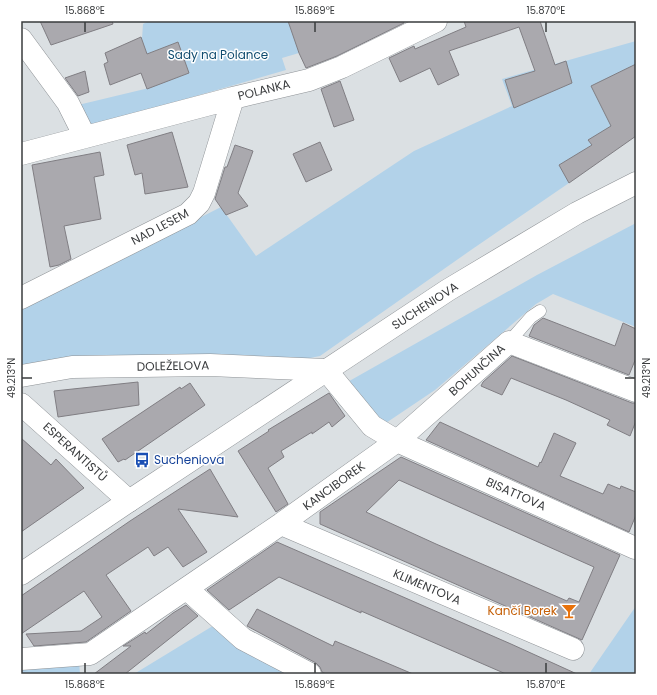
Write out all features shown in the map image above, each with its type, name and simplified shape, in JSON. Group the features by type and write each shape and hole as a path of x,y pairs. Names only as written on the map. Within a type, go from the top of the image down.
{"street":[{"name":"POLANKA","path":"21,154 233,98 309,80 342,67 436,21"},
{"path":"21,39 68,103 85,137"},
{"name":"NAD LESEM","path":"21,298 188,214 194,209 199,204 204,193 233,98"},
{"name":"SUCHENIOVA","path":"21,574 128,501 448,290 577,213 636,183"},
{"name":"BOHUNČINA","path":"389,447 509,342 636,391"},
{"name":"DOLEŽELOVA","path":"21,376 72,367 210,365 326,370"},
{"path":"326,370 389,447"},
{"name":"ESPERANTISTŮ","path":"21,404 128,501"},
{"name":"KANCIBOREK","path":"21,659 90,654 281,524 389,447"},
{"name":"BISATTOVA","path":"389,447 635,548"},
{"name":"KLIMENTOVA","path":"281,524 573,649"},
{"path":"187,589 243,639 310,674"}],"lane":[{"path":"509,342 531,318 540,311"}],"green space":[{"name":"Sady na Polance","path":"149,21 288,21 299,53 282,58 286,70 88,127 78,105 149,88 189,73 178,42 147,54 142,39 143,24"},
{"path":"636,41 636,117 589,140 592,145 560,165 569,183 320,356 300,360 21,369 21,309 221,207 256,256 414,151 512,106 502,79"},
{"path":"636,223 636,327 553,294 536,304 435,390 374,431 344,384 537,275"},
{"path":"636,606 636,674 589,674"},
{"path":"216,624 289,674 134,674"},
{"path":"79,662 80,674 21,674 21,663"}],"building":[{"path":"40,21 112,21 113,24 51,45"},
{"path":"288,21 403,21 404,23 337,56 306,68"},
{"path":"464,21 540,21 555,65 566,61 572,83 514,108 505,80 535,71 519,27 449,51 459,75 438,85 430,68 400,82 389,58 414,46 415,49 466,27"},
{"path":"141,37 147,54 178,42 189,73 147,89 141,73 110,85 104,64 108,62 105,53"},
{"path":"636,64 636,136 569,183 559,165 592,145 588,140 611,126 591,86"},
{"path":"85,71 89,92 78,96 65,78"},
{"path":"340,81 354,120 334,127 321,89"},
{"path":"172,132 188,187 145,194 142,173 135,175 127,145"},
{"path":"320,142 332,170 306,182 293,154"},
{"path":"235,145 253,151 238,193 248,206 226,215 215,199 225,167 227,167"},
{"path":"100,152 104,175 94,177 101,219 64,226 71,259 59,265 50,267 32,165"},
{"path":"543,318 615,346 623,323 636,329 636,358 629,375 529,336 534,325"},
{"path":"512,356 632,403 636,403 636,421 630,436 607,425 610,420 566,400 511,378 502,395 481,386 483,382"},
{"path":"138,382 139,405 58,417 54,391"},
{"path":"190,383 205,405 125,460 124,459 118,462 102,439 180,387 181,389"},
{"path":"329,393 345,416 332,427 329,422 312,434 312,432 281,451 284,457 268,468 288,504 276,512 238,451 269,431 268,430"},
{"path":"440,422 538,467 554,433 576,443 560,476 603,494 608,484 620,489 621,486 636,492 636,515 629,532 426,440"},
{"path":"21,438 51,465 56,459 84,488 21,532"},
{"path":"401,457 620,555 582,640 320,524 320,512","holes":["399,480 594,567 579,602 569,598 567,601 366,512"]},
{"path":"210,469 238,517 178,509 207,552 183,567 168,547 154,556 148,547 106,575 131,611 86,642 34,646 26,634 81,631 102,617 84,591 21,634 21,596 130,521"},
{"path":"277,542 577,674 506,674 279,577 229,610 207,590"},
{"path":"186,605 198,616 125,674 94,674 131,646 123,646 145,632 146,634"},
{"path":"257,609 333,646 335,641 413,674 326,674 322,672 316,663 247,626"}],"place":[{"name":"Sucheniova","path":"142,460"},
{"name":"Kančí Borek","path":"569,611"}]}
